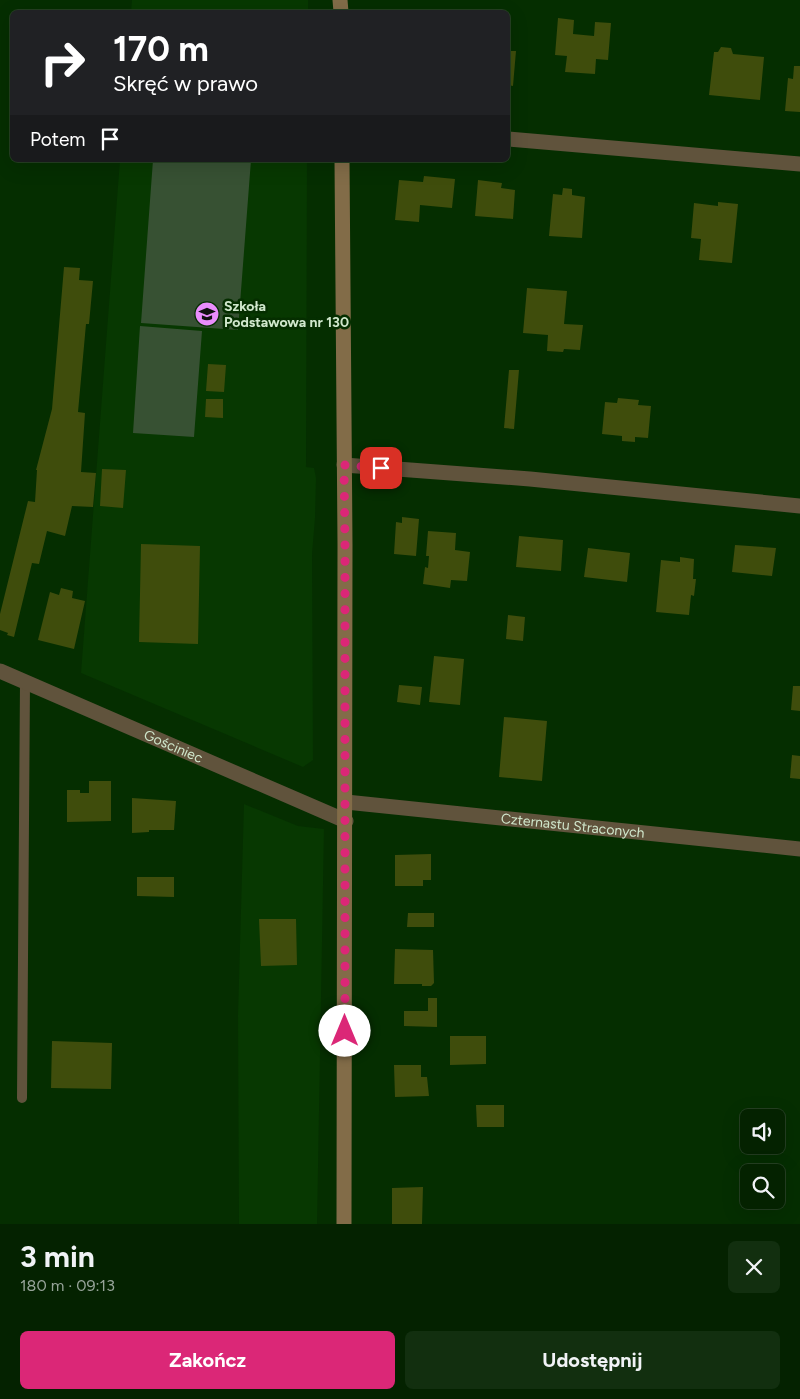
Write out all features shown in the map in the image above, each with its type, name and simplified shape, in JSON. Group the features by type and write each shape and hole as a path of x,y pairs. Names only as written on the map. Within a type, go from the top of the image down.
{"street":[{"path":"510,138 800,164"},
{"path":"342,162 346,802 344,1224"},
{"path":"344,465 530,479 800,506"},
{"name":"Gościniec","path":"0,671 346,821"},
{"name":"Czternastu Straconych","path":"346,802 800,849"}],"lane":[{"path":"22,1098 25,682"}],"shaded area":[{"path":"132,0 308,0 308,10 131,10"},
{"name":"Szkoła Podstawowa nr 130","path":"120,162 307,162 306,467 314,468 316,478 312,554 313,760 303,767 81,673"},
{"path":"153,162 251,162 238,330 141,323"},
{"path":"140,326 202,331 194,437 133,433"},
{"path":"244,804 298,826 324,829 317,1224 239,1224 238,1015"}],"building":[{"path":"558,18 574,20 573,34 594,36 595,22 611,23 608,60 596,59 595,74 565,72 567,56 555,55"},
{"path":"721,47 731,48 733,54 764,57 760,100 709,95 714,52 718,52"},
{"path":"510,51 516,51 513,86 510,85"},
{"path":"794,66 800,66 800,112 785,111 788,78 793,79"},
{"path":"424,176 455,179 452,208 420,205 419,222 395,220 399,180 423,182"},
{"path":"478,180 502,183 501,188 515,190 513,219 475,216"},
{"path":"563,188 572,189 572,195 585,197 582,238 549,236 553,194 562,195"},
{"path":"718,202 738,204 732,263 699,260 701,239 691,238 694,203 718,206"},
{"path":"64,267 80,268 79,280 93,281 89,324 86,324 78,412 85,413 81,472 96,473 93,507 72,506 65,536 47,531 39,564 32,563 14,637 0,630 0,614 28,501 35,502 36,470 52,409"},
{"path":"527,288 567,291 564,324 583,325 580,350 547,351 548,335 523,333"},
{"path":"208,364 226,365 224,392 206,391"},
{"path":"509,370 519,370 514,429 504,428"},
{"path":"618,398 639,400 638,405 651,406 648,438 635,437 635,442 622,441 622,436 602,434 605,402 617,403"},
{"path":"206,399 223,399 223,418 205,417"},
{"path":"102,469 126,470 123,508 100,506"},
{"path":"402,517 419,519 416,556 394,554 396,522 402,523"},
{"path":"428,531 456,533 455,550 470,552 467,581 451,580 450,588 423,584 425,567 428,568 429,556 426,556"},
{"path":"519,536 563,540 561,571 516,567"},
{"path":"141,544 200,546 198,644 139,642"},
{"path":"735,545 776,548 772,576 732,572"},
{"path":"588,548 630,553 627,582 584,577"},
{"path":"680,557 694,559 693,579 696,579 694,596 691,595 689,615 656,612 661,560 680,562"},
{"path":"61,588 73,591 72,598 85,601 74,649 38,640 50,592 59,595"},
{"path":"508,615 525,617 523,641 506,639"},
{"path":"434,656 464,659 460,705 429,702"},
{"path":"399,685 422,687 420,705 397,702"},
{"path":"793,686 800,686 800,711 791,710"},
{"path":"504,717 547,721 542,781 499,777"},
{"path":"792,755 800,756 800,779 790,778"},
{"path":"89,781 111,781 111,821 67,822 67,790 80,790 80,793 89,793"},
{"path":"132,798 176,801 174,830 149,830 149,832 132,833"},
{"path":"431,854 431,880 423,880 423,886 395,886 395,855"},
{"path":"137,877 174,877 174,897 137,896"},
{"path":"408,913 434,913 434,927 407,927"},
{"path":"259,919 296,919 297,965 261,966"},
{"path":"395,949 433,950 434,983 431,986 422,986 422,984 394,984"},
{"path":"428,998 437,998 437,1027 404,1026 404,1011 428,1011"},
{"path":"450,1036 486,1036 486,1064 450,1065"},
{"path":"52,1041 112,1043 111,1089 51,1088"},
{"path":"394,1065 421,1065 421,1077 427,1077 429,1096 395,1097"},
{"path":"476,1105 504,1105 504,1127 477,1127"},
{"path":"423,1187 422,1224 392,1224 392,1188"}],"place":[{"name":"Szkoła Podstawowa nr 130","path":"207,314"}],"route":[{"path":"345,1031 344,465 381,468"}]}
